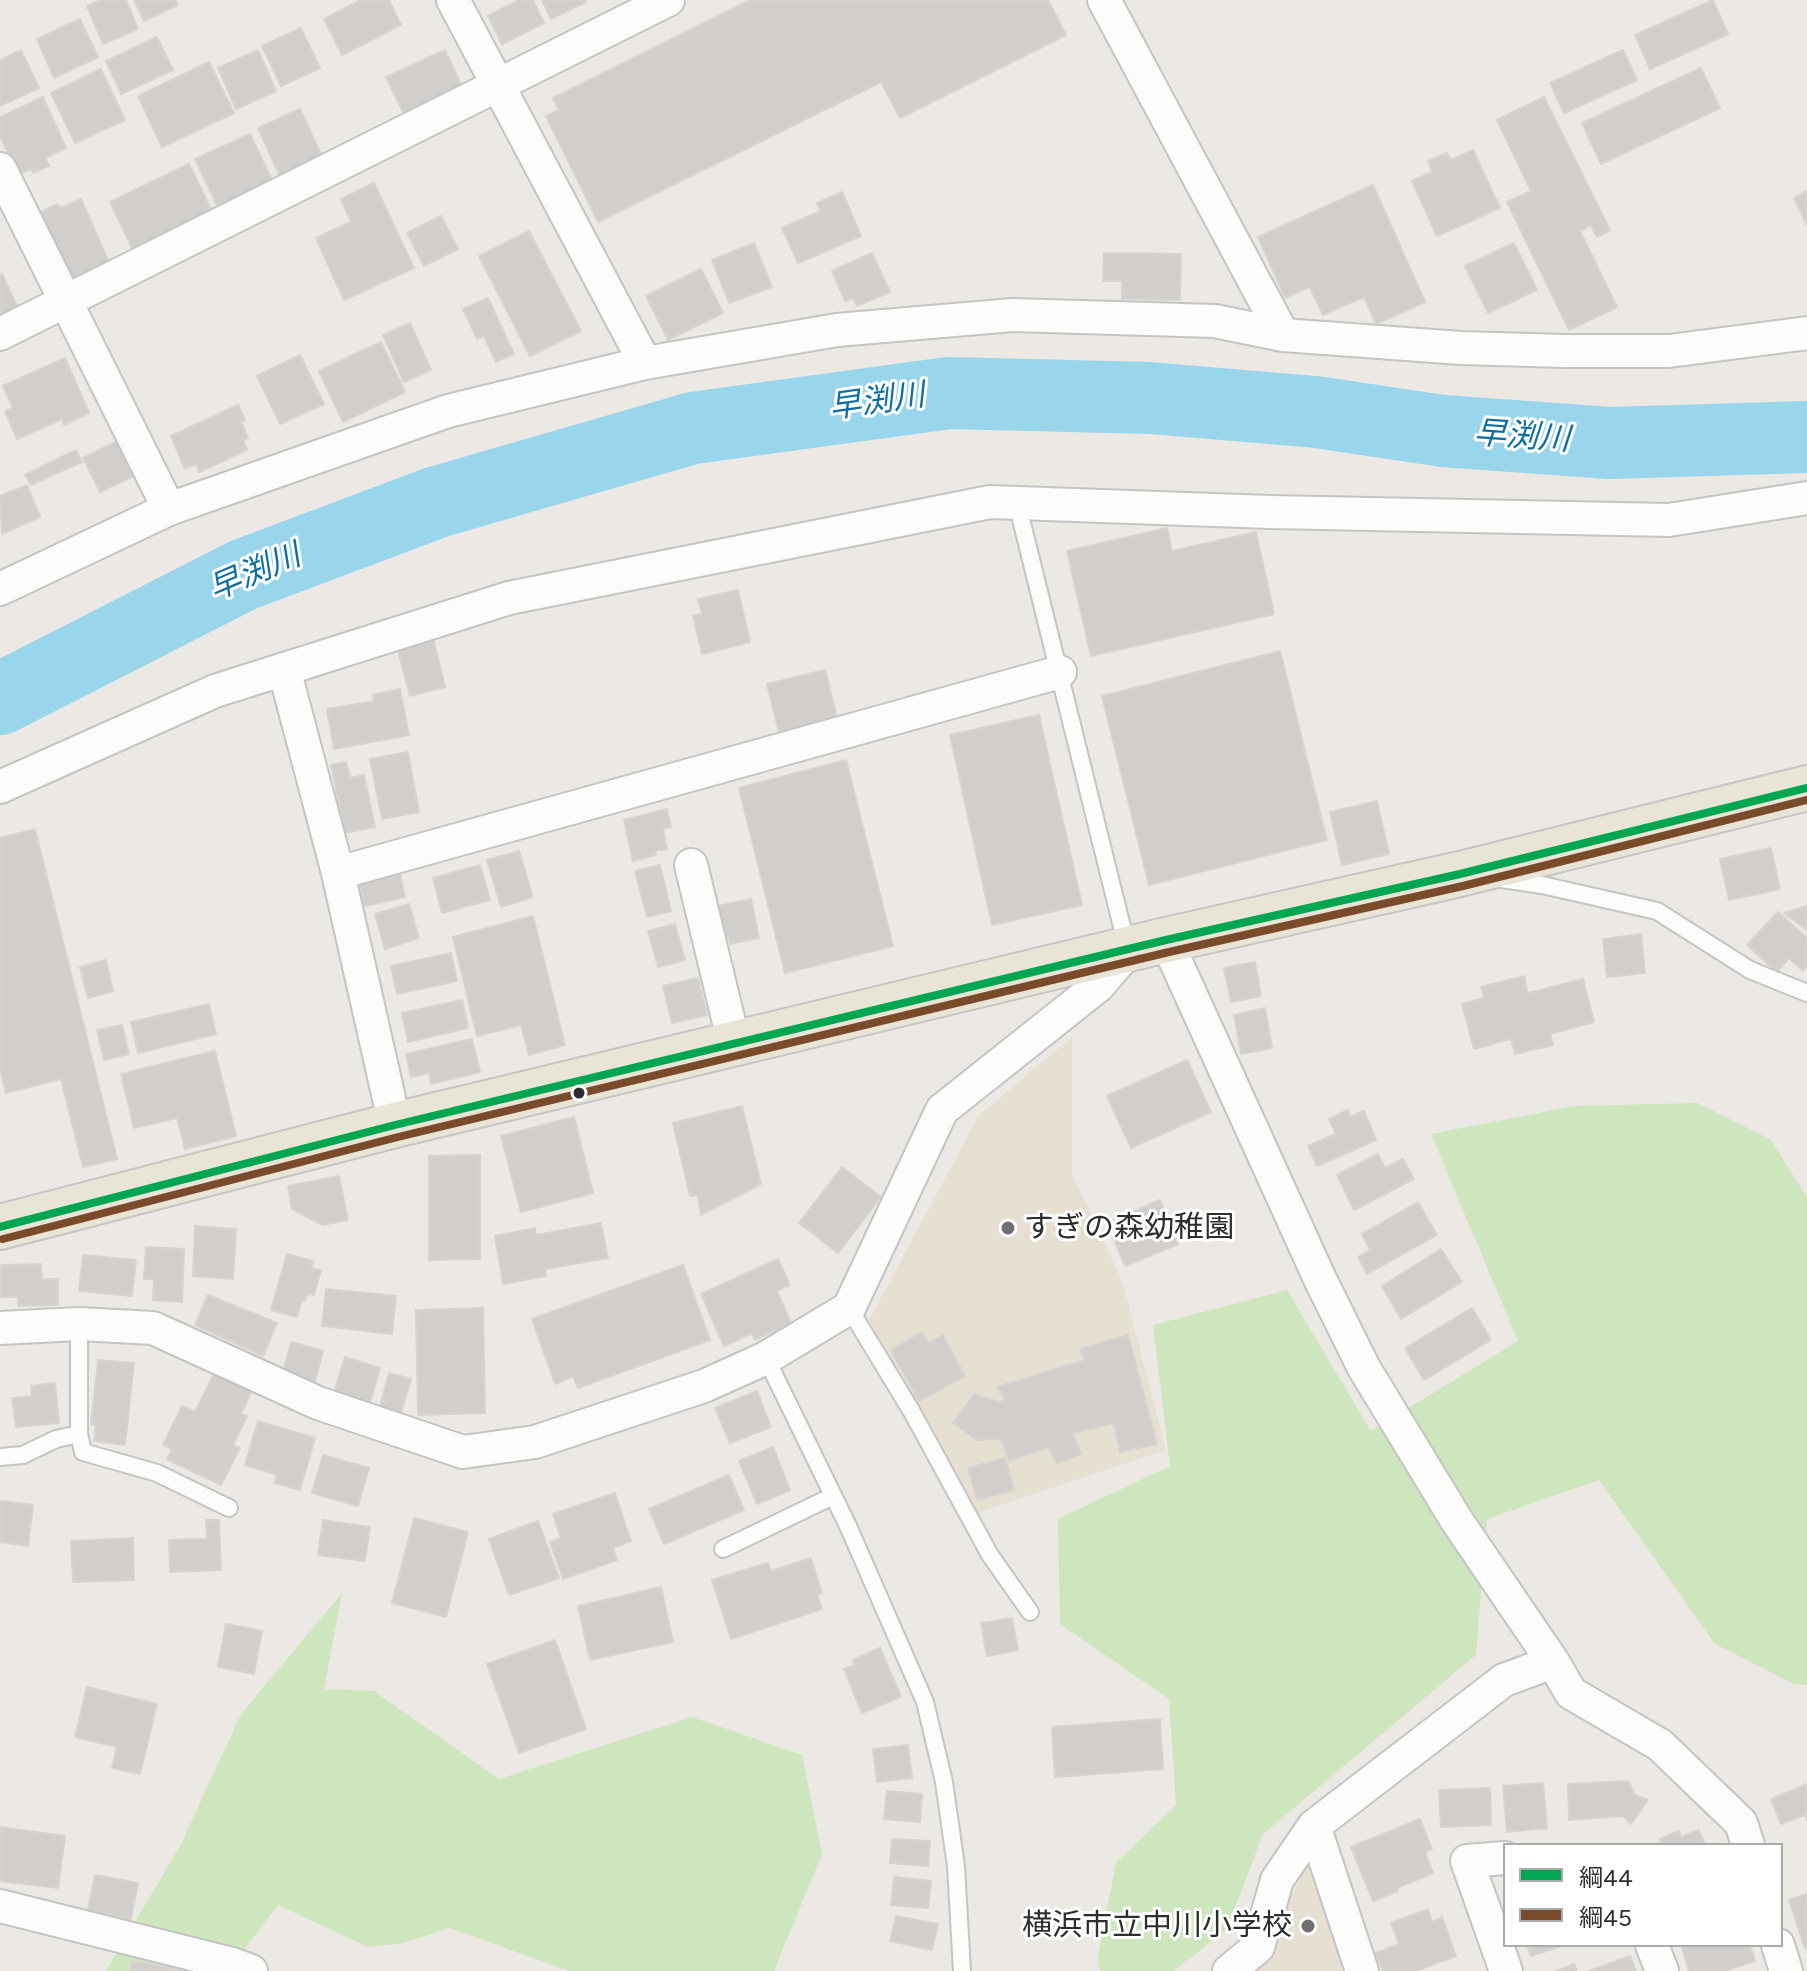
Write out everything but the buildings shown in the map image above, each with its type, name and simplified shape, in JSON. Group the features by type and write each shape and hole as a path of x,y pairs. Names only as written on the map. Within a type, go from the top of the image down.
{"main road":[{"path":"0,1227 395,1125 1460,874 1807,788"}],"street":[{"path":"453,0 645,363"},
{"path":"0,334 668,0"},
{"path":"1104,0 1283,335"},
{"path":"0,169 68,300 169,509"},
{"path":"0,589 169,509 448,411 645,363 837,330 1013,315 1215,321 1283,335 1461,348 1669,351 1807,333"},
{"path":"0,787 215,691 509,598 990,502 1270,512 1669,520 1807,498"},
{"path":"284,669 338,873 395,1125"},
{"path":"338,873 1060,672"},
{"path":"691,865 734,1043"},
{"path":"0,1328 79,1324 153,1328 318,1403 463,1452 535,1442 704,1386 766,1358 849,1308 942,1110 1147,946 1364,1368 1457,1521 1571,1693 1660,1745 1741,1823 1747,1843"},
{"path":"1229,1971 1258,1947 1277,1880 1314,1826 1504,1680 1553,1662"},
{"path":"1314,1826 1362,1971"},
{"path":"1503,1858 1467,1861 1506,1971"},
{"path":"0,1906 251,1971"},
{"path":"1653,1947 1662,1971"},
{"path":"1779,1947 1786,1971"}],"lane":[{"path":"1017,503 1060,672 1147,946"},
{"path":"1460,874 1542,885 1657,911 1750,970 1807,993"},
{"path":"849,1308 912,1412 990,1555 1030,1612"},
{"path":"79,1324 79,1434 83,1452 157,1473 229,1508"},
{"path":"766,1358 833,1496 925,1702 944,1782 956,1866 962,1971"},
{"path":"0,1457 23,1455 56,1439 79,1434"},
{"path":"723,1549 833,1496"}],"shaded area":[{"name":"すぎの森幼稚園","path":"1072,1037 1072,1174 1123,1283 1166,1450 977,1513 869,1320 979,1115"},
{"name":"横浜市立中川小学校","path":"1312,1859 1350,1971 1253,1971 1273,1956 1290,1897"}],"green space":[{"path":"1697,1103 1770,1139 1807,1197 1807,1685 1794,1684 1715,1644 1599,1480 1487,1519 1476,1655 1263,1834 1227,1929 1174,1971 1100,1971 1098,1956 1116,1863 1176,1805 1169,1699 1060,1624 1058,1519 1170,1466 1153,1325 1287,1290 1371,1431 1518,1341 1431,1134 1574,1106"},
{"path":"342,1593 324,1689 374,1691 499,1779 692,1717 802,1755 822,1854 774,1971 569,1971 450,1928 403,1943 368,1947 278,1905 228,1971 106,1971 181,1844 241,1714"}],"waterway":[{"name":"早渕川","path":"0,699 243,575 437,502 693,428 949,393 1150,398 1316,412 1443,431 1610,443 1807,437"}],"transit line":[{"name":"綱44","path":"0,1227 395,1125 1166,940 1460,874 1807,788"},
{"name":"綱45","path":"3,1239 398,1137 1169,952 1463,886 1807,800"}],"place":[{"name":"すぎの森幼稚園","path":"1008,1228"},
{"name":"横浜市立中川小学校","path":"1308,1926"}]}
